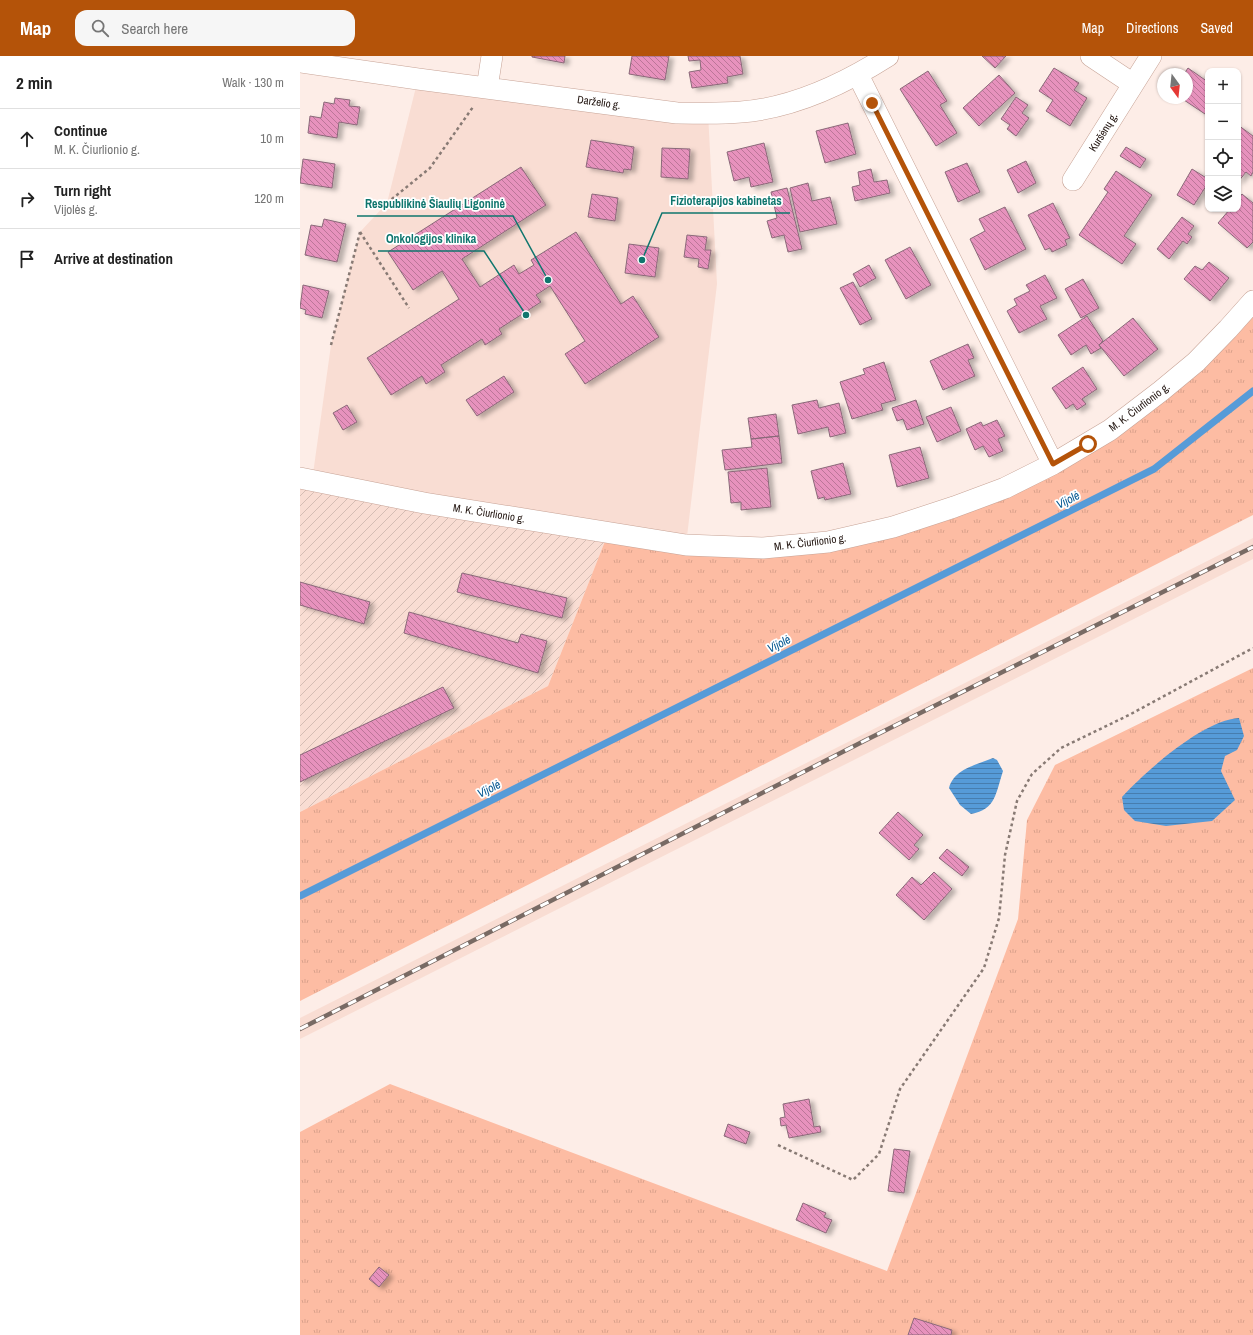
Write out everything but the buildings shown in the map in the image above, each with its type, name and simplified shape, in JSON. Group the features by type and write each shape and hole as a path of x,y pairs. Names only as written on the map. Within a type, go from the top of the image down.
{"street":[{"path":"487,88 492,56"},
{"name":"Darželio g.","path":"300,62 677,113 742,112 780,106 822,92 858,76 888,56"},
{"path":"1091,56 1133,84"},
{"name":"Kuršėnų g.","path":"1073,180 1151,56"},
{"path":"858,76 1053,464"},
{"name":"M. K. Čiurlionio g.","path":"300,478 424,503 686,544 763,548 828,542 893,527 1005,488 1053,464 1110,430 1161,391 1201,356 1253,301"}],"path":[{"path":"387,203 430,168 487,88"},
{"path":"331,345 360,232 409,308"},
{"path":"778,1145 853,1180 880,1154 900,1089 984,968 999,918 1005,855 1017,800 1032,774 1061,748 1129,715 1253,648"}],"shaded area":[{"path":"418,79 708,113 717,284 686,545 312,481 331,345 360,232 387,203"},
{"path":"300,478 609,531 548,686 300,812"},
{"path":"1253,538 1253,559 300,1039 300,1018"}],"green space":[{"path":"1253,301 1253,515 300,1001 300,812 548,686 609,531 686,545 893,527 1110,430"},
{"path":"1253,668 1253,1335 300,1335 300,1132 390,1084 887,1271 1018,919 1027,820 1055,765"}],"water":[{"path":"1239,718 1244,736 1237,750 1225,756 1221,771 1235,800 1212,821 1166,826 1135,821 1124,810 1122,797 1145,774 1176,748 1209,728 1225,721"},
{"path":"993,758 997,760 1003,771 994,799 986,809 971,814 960,805 949,788 956,776 966,768"}],"waterway":[{"name":"Vijolė","path":"300,896 1154,469 1253,391"}],"railway":[{"path":"300,1029 864,741 1253,547"}],"place":[{"name":"Fizioterapijos kabinetas","path":"642,260"},
{"name":"Respublikinė Šiaulių Ligoninė","path":"548,280"},
{"name":"Onkologijos klinika","path":"526,315"}],"route":[{"path":"872,103 1053,464 1088,444"}]}
